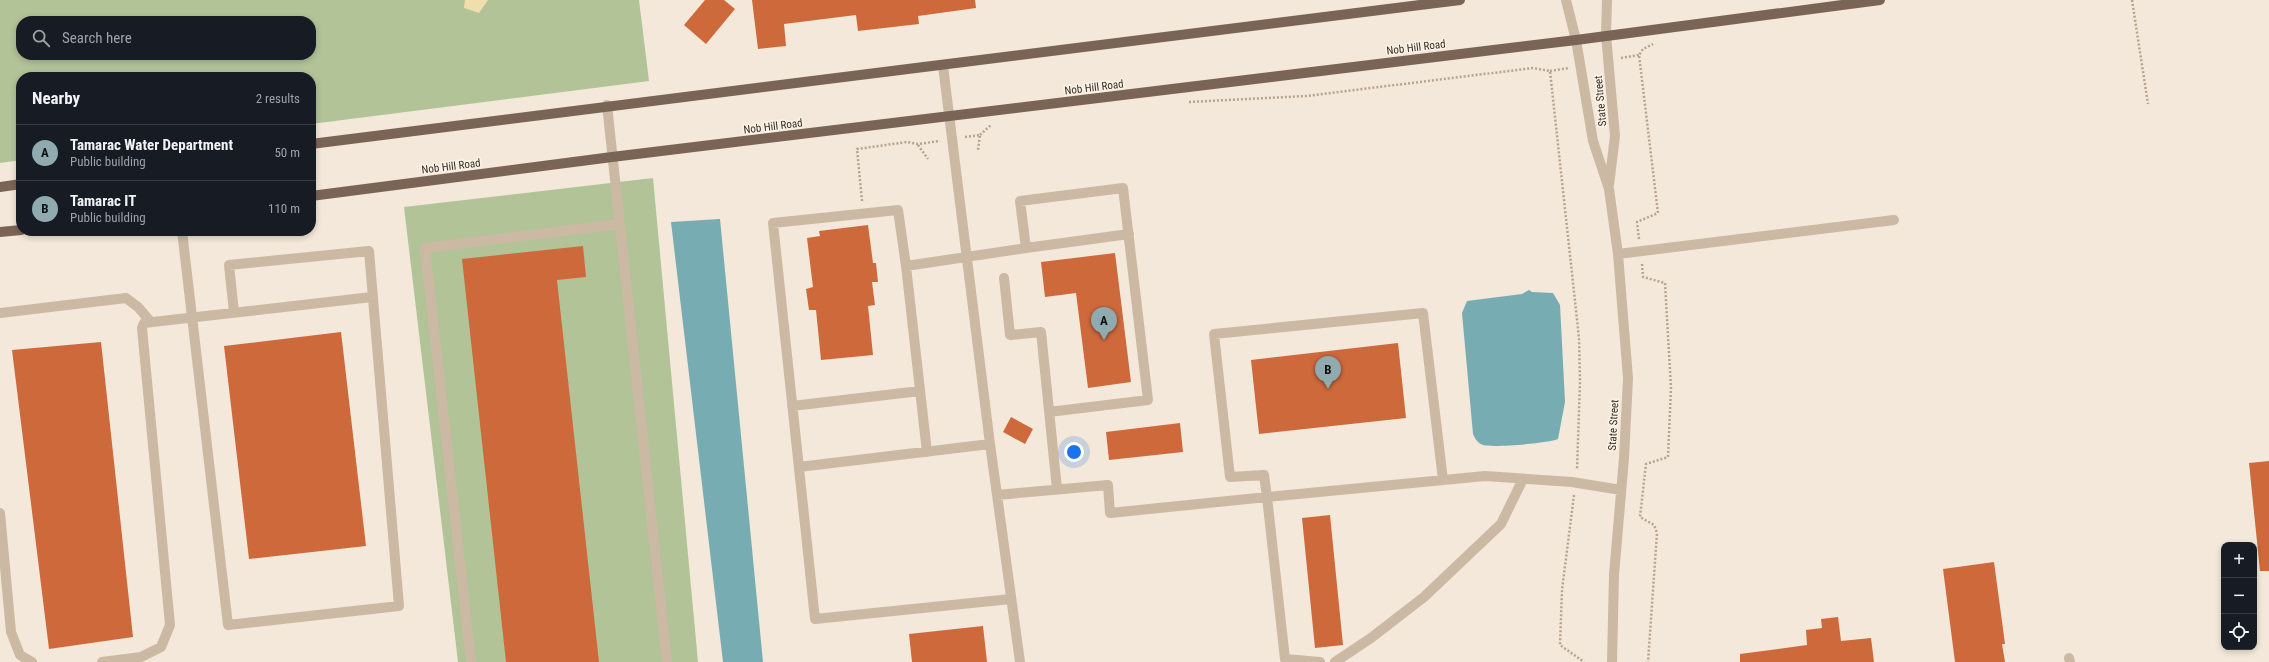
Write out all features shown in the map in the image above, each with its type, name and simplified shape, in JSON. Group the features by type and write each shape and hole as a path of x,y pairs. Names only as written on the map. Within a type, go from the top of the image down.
{"main road":[{"path":"316,143 607,105 943,66 1460,0"},
{"name":"Nob Hill Road","path":"316,195 612,156 949,117 1576,40 1880,0"},
{"path":"0,187 16,185"},
{"path":"0,232 16,230"}],"street":[{"name":"State Street","path":"1566,0 1576,40 1593,141 1609,189 1618,254 1628,378 1614,576 1612,662"},
{"name":"State Street","path":"1607,0 1606,36 1615,136 1609,189"},
{"path":"943,66 990,444 1020,662"},
{"path":"607,105 667,662"},
{"path":"1026,248 1020,201 1123,188 1148,400 1049,412"},
{"path":"927,452 906,266 898,210 773,223 814,619 1011,599"},
{"path":"1618,254 1894,220"},
{"path":"471,662 425,248 619,224"},
{"path":"906,266 967,255 1129,234"},
{"path":"183,236 228,625 399,606 369,251 229,265 234,312"},
{"path":"1004,278 1010,335 1041,332 1058,490"},
{"path":"102,662 141,657 161,647 170,625 142,328 144,323 150,321 191,318 372,297"},
{"path":"0,313 126,298 138,307 150,321"},
{"path":"1320,662 1285,659 1264,475 1230,477 1214,334 1423,313 1443,480"},
{"path":"792,406 920,391"},
{"path":"799,467 990,444"},
{"path":"997,495 1108,485 1110,513 1485,476 1575,483 1621,490"},
{"path":"1335,662 1371,638 1424,597 1502,524 1523,479"},
{"path":"0,513 12,632 20,654 32,662"}],"path":[{"path":"2132,0 2148,104"},
{"path":"1648,662 1657,533 1654,525 1640,518 1646,464 1668,457 1671,388 1665,283 1644,277 1637,222 1658,213 1640,55 1643,49 1660,43"},
{"path":"1187,102 1292,97 1532,68 1550,71 1579,338 1580,381 1575,483 1562,590 1560,645 1584,662"},
{"path":"864,213 857,149 907,142 918,144 980,135 995,123"},
{"path":"978,150 980,135"},
{"path":"918,144 928,159"}],"green space":[{"path":"0,0 639,0 649,81 316,123 316,72 16,72 16,161 0,163"},
{"path":"653,178 698,662 458,662 404,207"}],"sand":[{"path":"465,0 488,0 479,13 464,8"}],"water":[{"path":"720,219 763,662 723,662 671,222"},
{"path":"1529,290 1532,292 1553,293 1560,305 1565,402 1558,439 1521,445 1483,445 1477,441 1473,434 1462,313 1467,301 1522,294"}],"building":[{"path":"705,0 724,0 735,9 706,44 684,25"},
{"path":"752,0 975,0 976,8 918,16 919,24 858,31 856,15 784,24 786,46 758,49"},
{"path":"868,225 873,263 876,263 878,282 872,282 875,305 868,306 873,355 821,360 816,310 809,310 806,289 813,287 807,238 820,236 819,231"},
{"path":"583,246 586,277 557,280 599,662 506,662 462,259"},
{"path":"1115,253 1131,382 1088,388 1076,293 1045,297 1041,262"},
{"path":"341,332 366,546 249,559 224,346"},
{"path":"101,342 133,637 49,649 12,350"},
{"path":"1398,343 1406,418 1259,434 1251,360"},
{"path":"1011,417 1033,429 1025,444 1003,432"},
{"path":"1180,423 1183,452 1109,460 1106,432"},
{"path":"2269,461 2269,571 2260,571 2249,463"},
{"path":"1330,515 1343,645 1315,648 1302,518"},
{"path":"1994,562 2005,644 2002,644 2005,662 1955,662 1943,569"},
{"path":"1838,617 1841,641 1871,638 1874,662 1740,662 1740,654 1807,645 1806,630 1822,628 1821,619"},
{"path":"983,626 987,662 912,662 909,634"}],"place":[{"name":"Tamarac Water Department","path":"1104,340"},
{"name":"Tamarac IT","path":"1328,389"}]}
